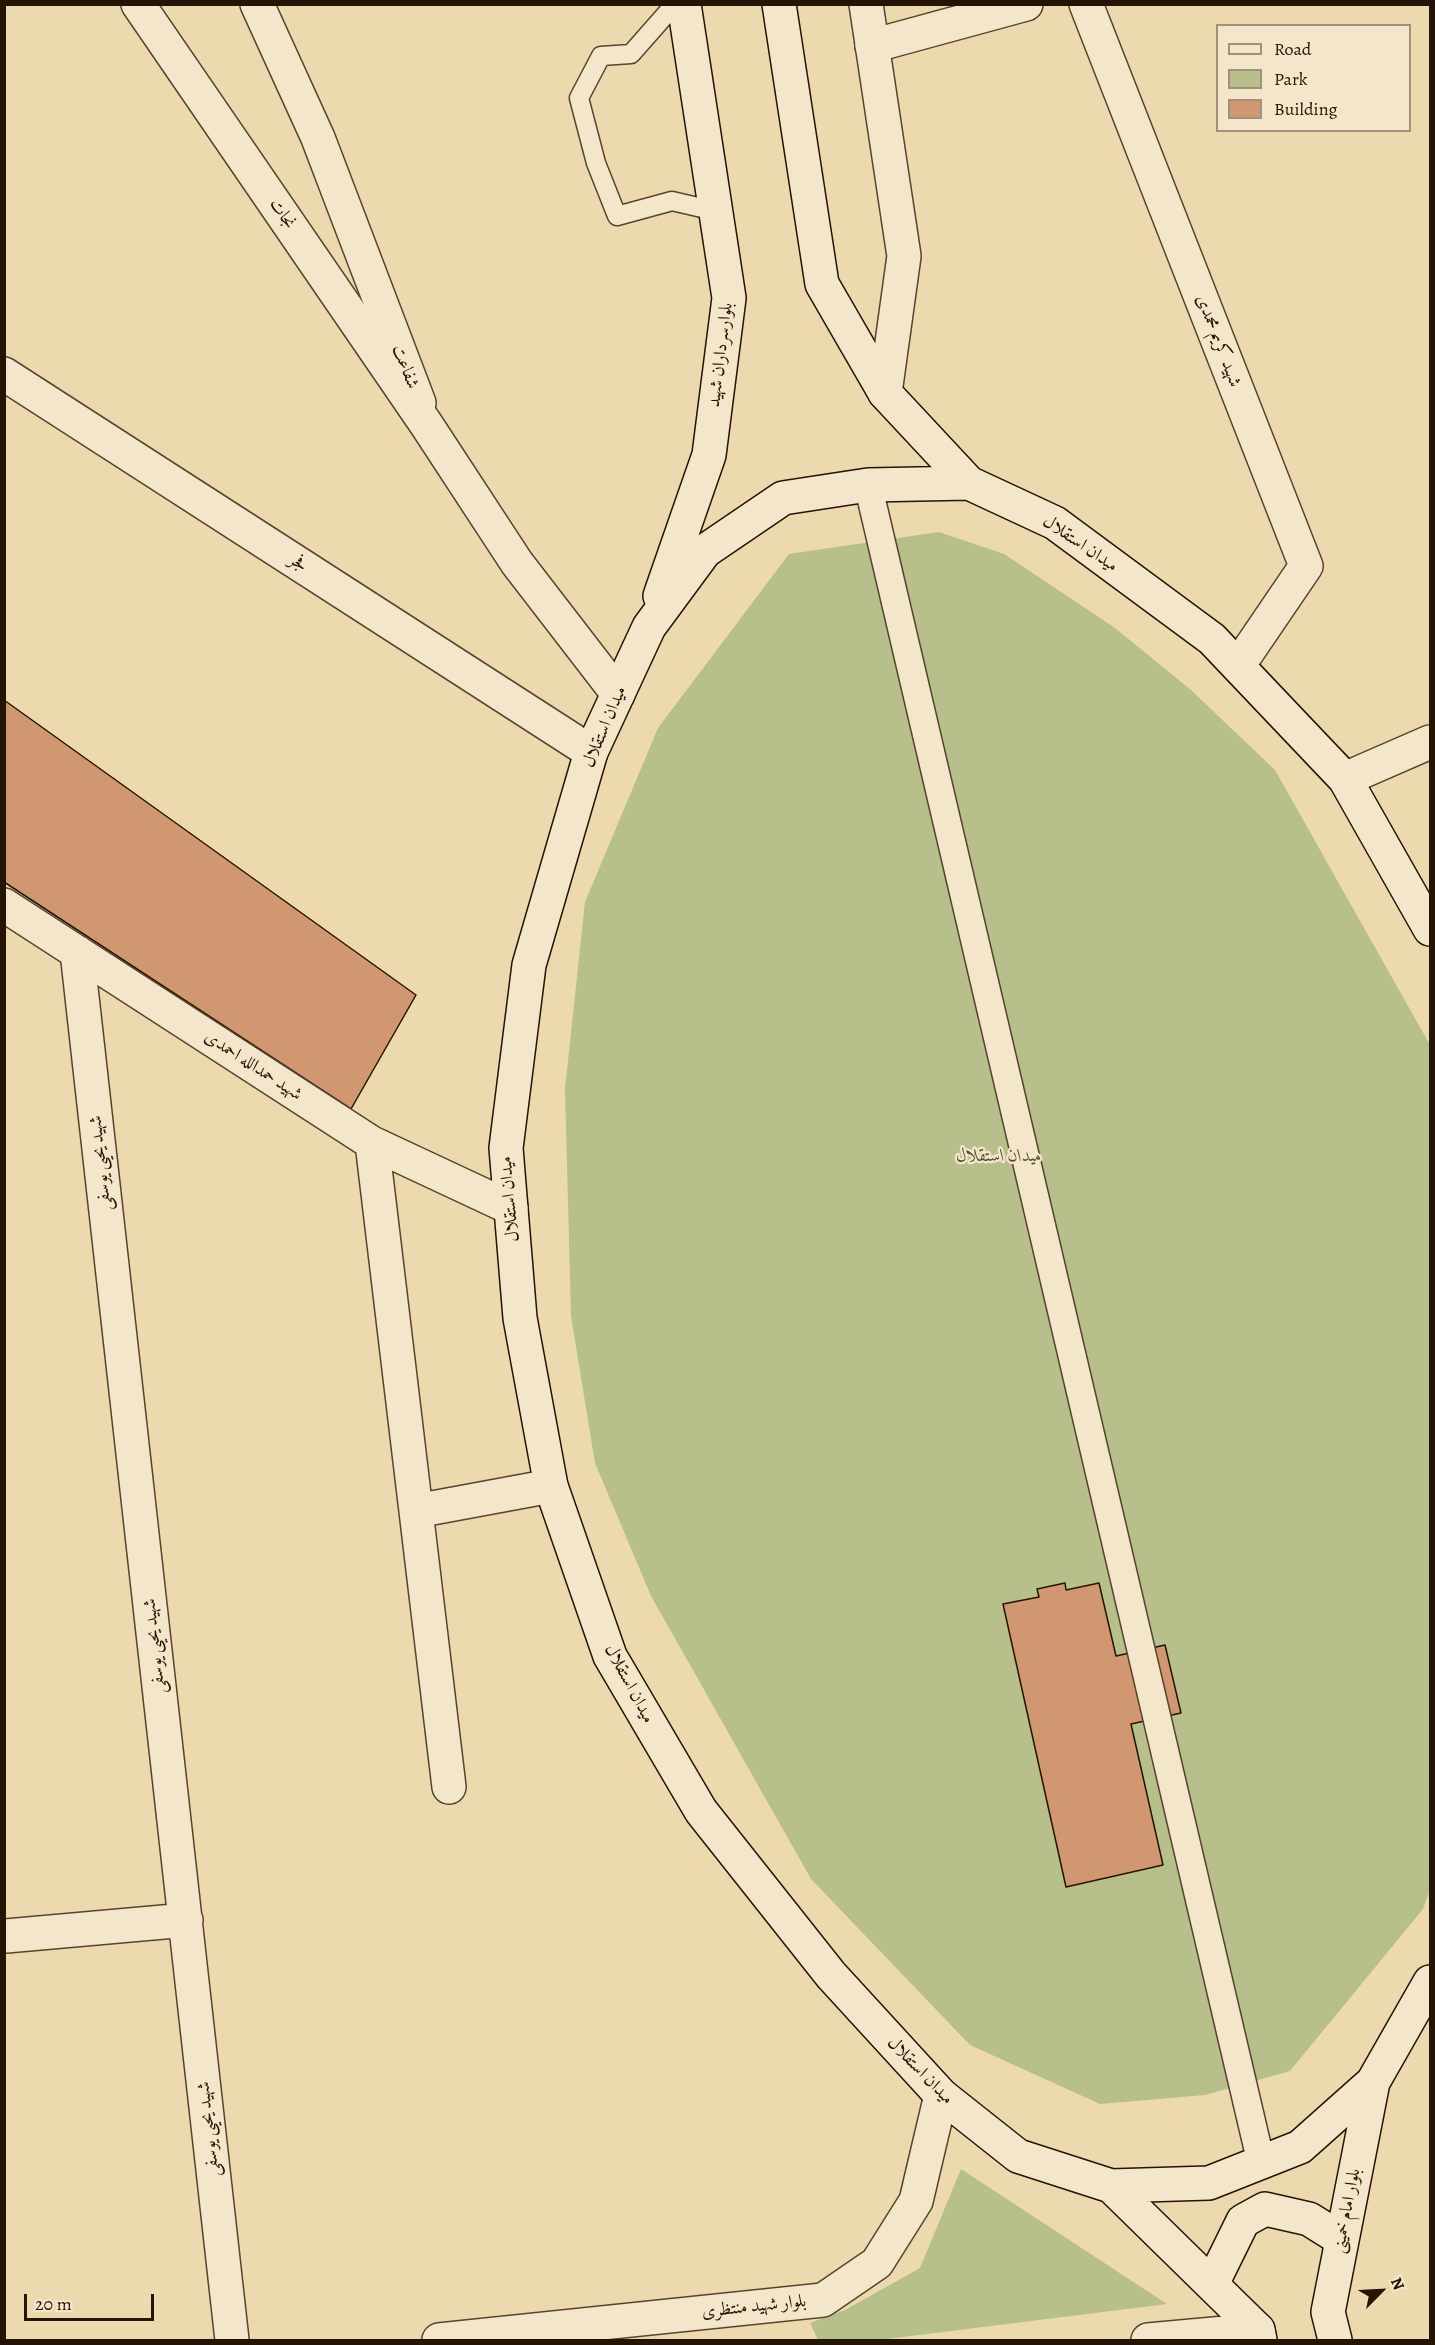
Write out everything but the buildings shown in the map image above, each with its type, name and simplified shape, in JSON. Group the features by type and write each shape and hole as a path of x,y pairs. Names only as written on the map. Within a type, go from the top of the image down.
{"street":[{"name":"نجات","path":"138,4 426,424"},
{"name":"شفاعت","path":"257,4 318,138 426,424 517,563 618,694"},
{"name":"بلوارسرداران شهید","path":"649,627 709,455 729,298 684,4"},
{"path":"779,4 822,284 885,393 969,483"},
{"path":"866,4 904,256 885,393"},
{"path":"872,46 1026,4"},
{"name":"شهید کریم محمدی","path":"1086,4 1306,566 1238,666"},
{"name":"فجر","path":"4,374 591,752"},
{"name":"میدان استقلال","path":"1431,929 1345,779 1212,639 1055,523 969,483 868,484 783,498 705,551 649,627 591,752 528,965 506,1148 520,1318 551,1486 610,1656 701,1811 831,1976 941,2095 1018,2156 1111,2186 1209,2183 1300,2147 1373,2082 1431,1982"},
{"path":"868,484 1261,2162"},
{"path":"1345,779 1431,742"},
{"name":"شهید حمدالله احمدی","path":"4,905 372,1143 511,1208"},
{"name":"شهید یحیی یوسفی","path":"77,952 232,2340"},
{"path":"372,1143 449,1787"},
{"path":"416,1511 551,1486"},
{"path":"6,1936 186,1920"},
{"name":"بلوار امام خمینی","path":"1335,2340 1328,2312 1373,2082"},
{"name":"بلوار شهید منتظری","path":"439,2340 492,2338 823,2300 877,2263 916,2201 941,2095"},
{"path":"1111,2186 1212,2284 1259,2335"},
{"path":"1212,2284 1243,2221 1265,2209 1309,2219 1341,2240"},
{"path":"1148,2340 1259,2335"}],"lane":[{"path":"675,4 631,54 601,56 579,98 596,163 617,216 672,201 715,211"}],"green space":[{"name":"میدان استقلال","path":"939,532 1004,554 1115,628 1191,690 1275,770 1430,1045 1430,1890 1423,1909 1290,2071 1205,2095 1100,2104 970,2045 811,1879 651,1596 595,1463 571,1316 565,1089 585,902 658,728 789,554"},
{"path":"961,2169 1167,2304 879,2340 818,2340 810,2323 845,2310 920,2268"}]}
